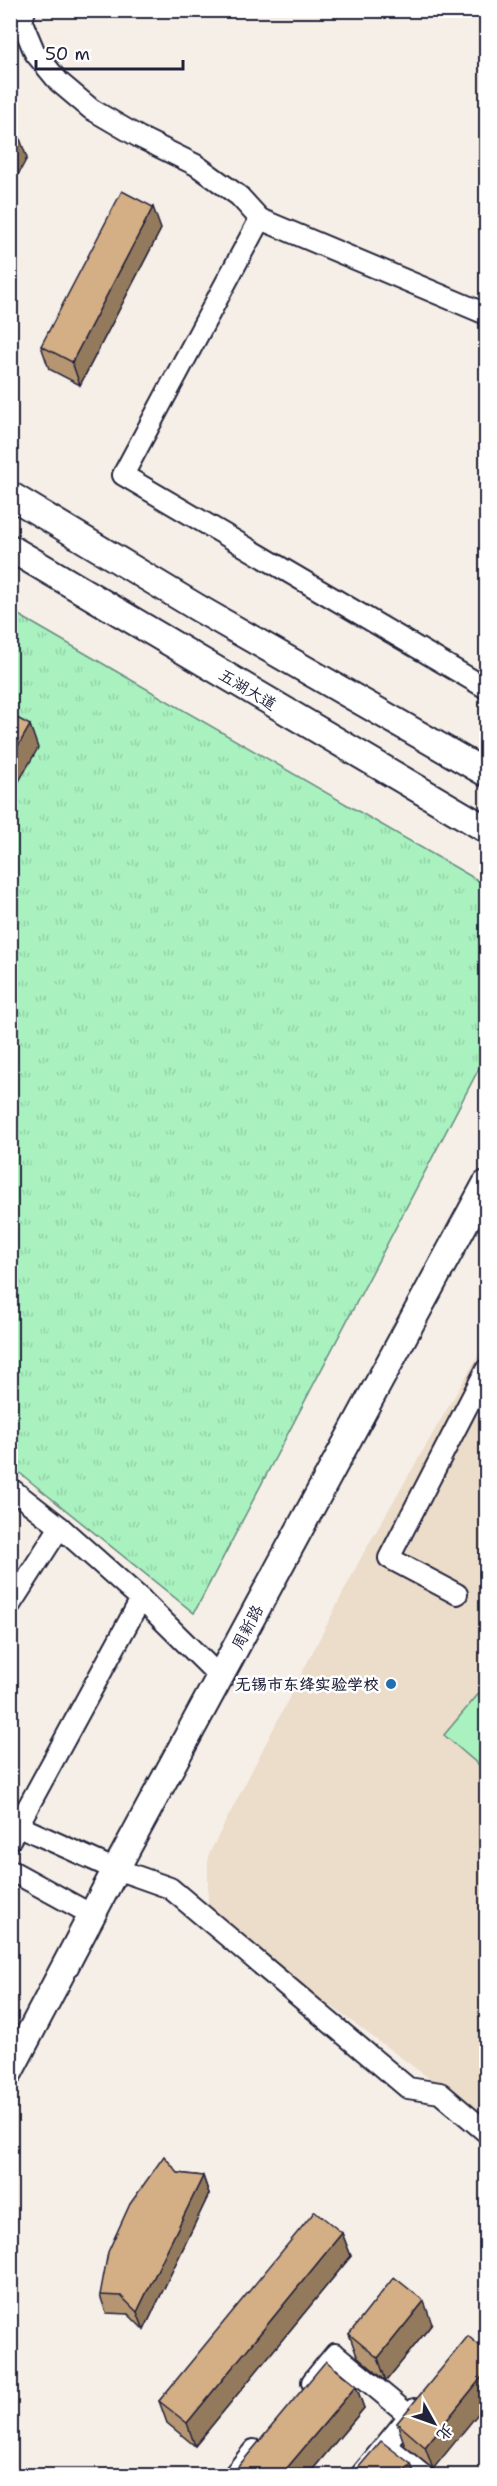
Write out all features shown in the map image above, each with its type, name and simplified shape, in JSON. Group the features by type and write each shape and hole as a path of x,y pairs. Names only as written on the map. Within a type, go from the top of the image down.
{"main road":[{"path":"10,495 198,608 486,773"},
{"name":"五湖大道","path":"10,548 486,829"},
{"name":"周新路","path":"216,1673 486,1163"},
{"name":"周新路","path":"10,2046 87,1912 486,1184"},
{"name":"周新路","path":"10,2071 87,1912"}],"street":[{"path":"25,10 21,22 35,53 59,82 91,109 139,137 196,165 239,196 260,219 486,314"},
{"path":"260,219 123,475 486,688"},
{"path":"457,1594 389,1558 486,1370"},
{"path":"10,1488 60,1527 141,1599 216,1673"},
{"path":"10,1605 60,1527"},
{"path":"141,1599 13,1829 170,1888 408,2088 440,2093 486,2132"},
{"path":"10,1870 87,1912"},
{"path":"298,2398 335,2354 410,2415"},
{"path":"360,2475 424,2397"},
{"path":"233,2475 269,2432"},
{"path":"385,2445 424,2475"}],"shaded area":[{"name":"无锡市东绛实验学校","path":"486,1342 486,2120 208,1916 208,1856 363,1554"}],"green space":[{"path":"10,610 486,885 486,1055 194,1613 11,1466"},
{"path":"486,1685 486,1771 444,1735"}],"building":[{"path":"10,131 19,136 10,152"},
{"path":"122,191 153,207 72,362 41,346"},
{"path":"10,714 30,725 10,760"},
{"path":"164,2156 178,2173 203,2176 137,2312 121,2296 100,2295 108,2252 130,2204"},
{"path":"315,2211 342,2233 187,2423 159,2401"},
{"path":"394,2277 424,2301 378,2358 349,2334"},
{"path":"468,2336 486,2351 486,2372 425,2447 397,2423"},
{"path":"326,2361 356,2386 281,2475 245,2475 237,2468"},
{"path":"381,2441 411,2464 401,2475 352,2475"}],"place":[{"name":"无锡市东绛实验学校","path":"391,1684"}]}
